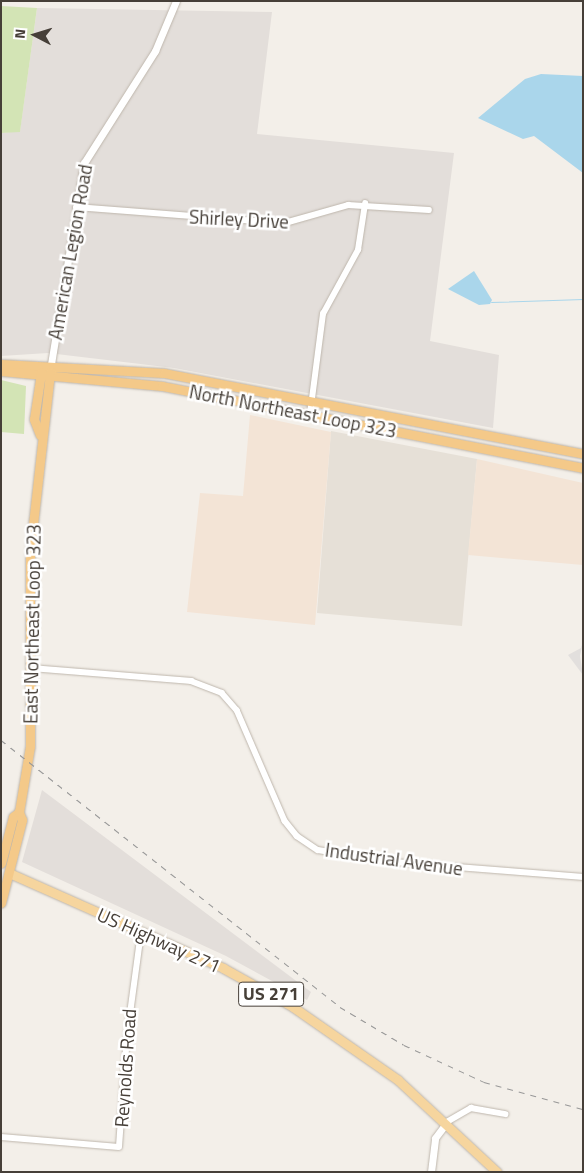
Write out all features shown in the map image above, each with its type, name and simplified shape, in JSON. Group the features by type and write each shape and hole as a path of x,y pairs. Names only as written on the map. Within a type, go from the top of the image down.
{"highway":[{"name":"North Northeast Loop 323","path":"1,364 51,364 164,373 583,454"},
{"path":"38,376 51,364"},
{"name":"American Legion Road","path":"49,377 51,364"},
{"name":"North Northeast Loop 323","path":"1,371 38,376 162,386 583,468"},
{"path":"162,386 164,373"},
{"name":"East Northeast Loop 323","path":"38,376 34,419 40,435"},
{"name":"East Northeast Loop 323","path":"1,904 5,872 22,820 19,812 30,746 30,558 40,435 49,377"},
{"path":"356,423 359,410"},
{"path":"559,463 562,450"},
{"name":"East Northeast Loop 323","path":"1,863 13,817 19,812"}],"main road":[{"name":"US Highway 271","path":"5,872 242,978 313,1019 380,1066 447,1122 497,1172"}],"street":[{"name":"American Legion Road","path":"51,364 76,207 86,157 155,52 176,1"},
{"name":"Shirley Drive","path":"76,207 286,223 340,206 365,204 429,210"},
{"path":"310,414 323,314 356,256 365,204"},
{"name":"Industrial Avenue","path":"31,668 191,681 222,692 237,710 285,821 297,836 318,850 394,862 583,877"},
{"name":"Reynolds Road","path":"1,1136 119,1147 128,1018 141,932"},
{"path":"431,1172 435,1138 447,1122 459,1112 478,1108 505,1114"}],"shaded area":[{"path":"37,8 272,12 257,134 454,153 430,341 499,355 493,428 174,368 48,353 1,356 1,133 20,131"},
{"path":"250,415 331,432 315,625 187,612 200,493 243,496"},
{"path":"331,431 477,459 462,626 317,613"},
{"path":"477,459 583,483 583,565 468,555"},
{"path":"583,642 580,656 583,675 568,655 581,648"},
{"path":"42,790 311,992 307,1000 226,956 22,862"}],"green space":[{"path":"1,6 37,8 20,132 1,133"},
{"path":"1,380 26,386 24,434 1,432"}],"water":[{"path":"541,74 583,76 583,173 534,136 523,139 478,118 525,79"},
{"path":"474,271 492,300 490,304 479,305 448,289"}],"waterway":[{"path":"491,302 583,299"}],"railway":[{"path":"1,740 340,1007 404,1045 484,1082 583,1109"}]}
